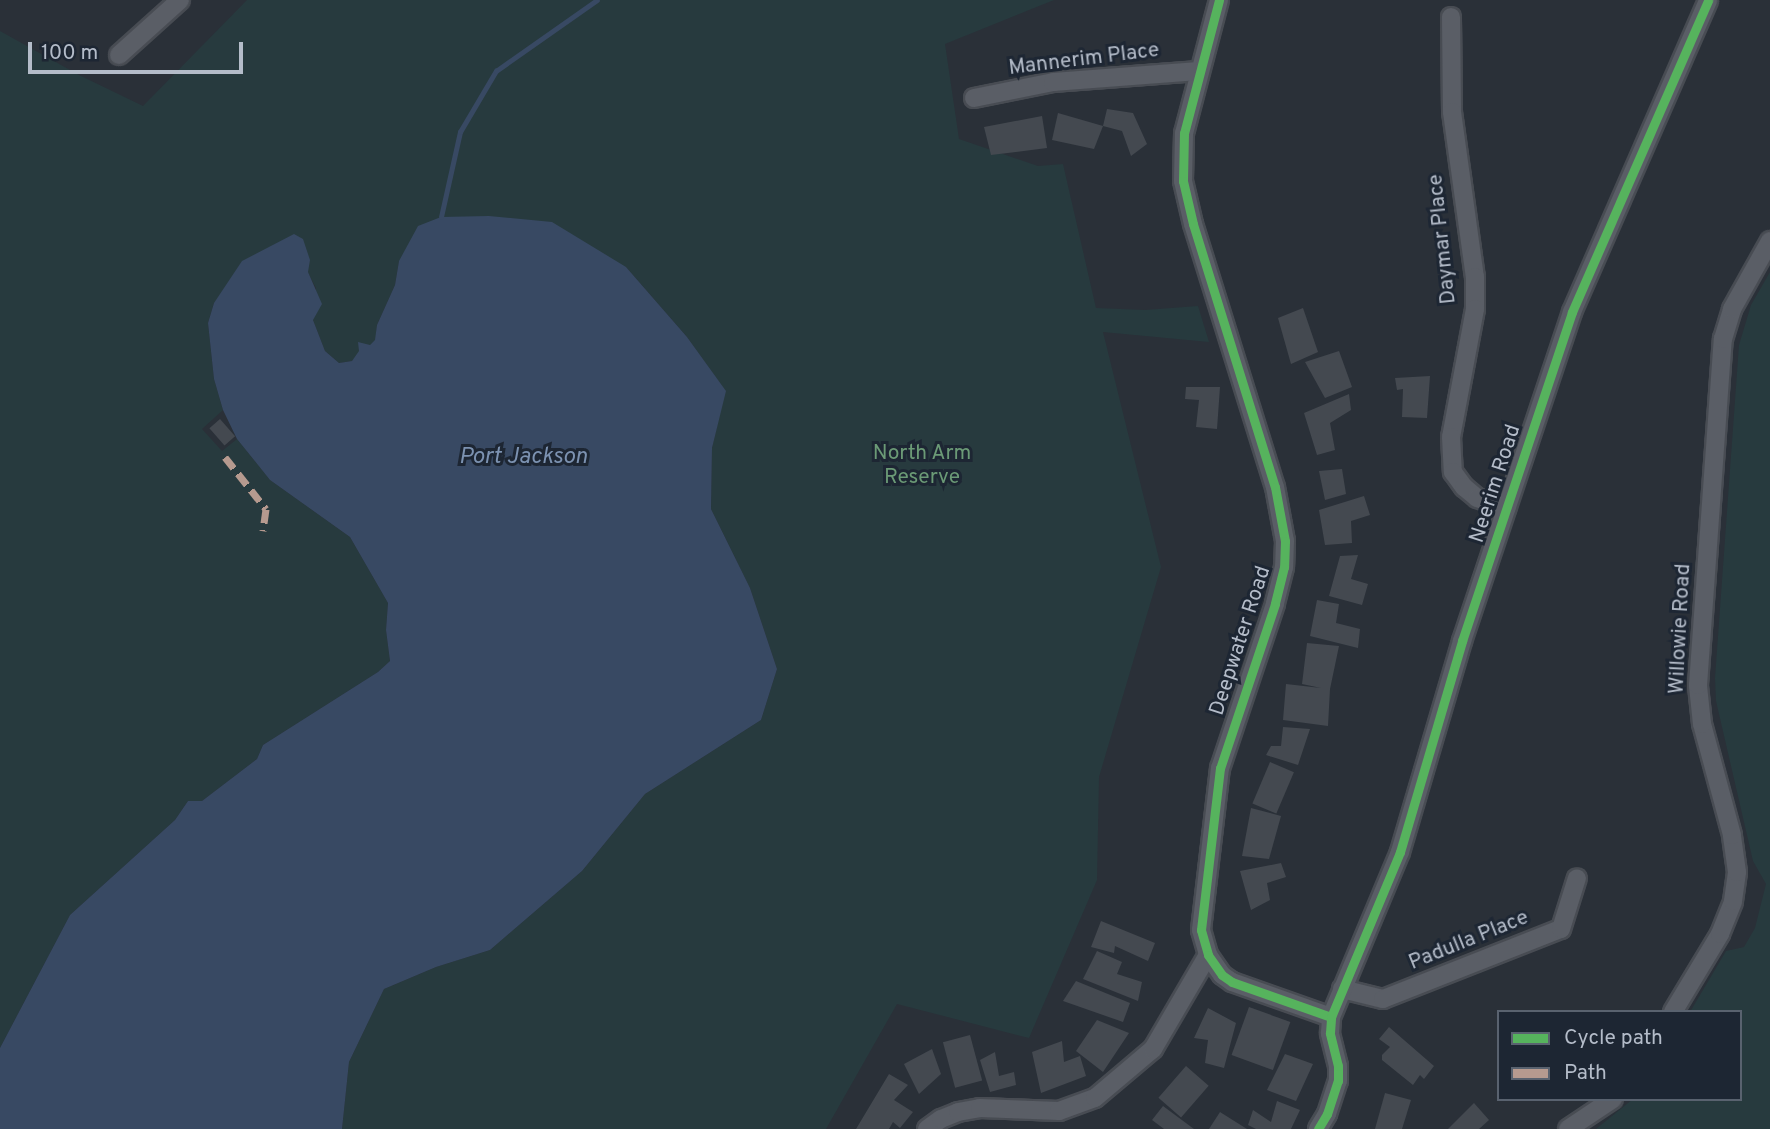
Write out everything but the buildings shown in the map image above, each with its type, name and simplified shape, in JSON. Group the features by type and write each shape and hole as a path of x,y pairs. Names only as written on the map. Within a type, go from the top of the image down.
{"street":[{"path":"119,54 180,0"},
{"name":"Deepwater Road","path":"1208,955 1203,945 1202,918 1220,768 1280,586 1285,541 1275,487 1193,224 1183,181 1184,133 1219,0"},
{"name":"Neerim Road","path":"1331,1017 1400,852 1462,641 1582,283 1708,0"},
{"name":"Daymar Place","path":"1451,17 1452,112 1475,277 1475,309 1451,437 1453,472 1477,498 1506,508"},
{"name":"Mannerim Place","path":"974,98 1053,82 1199,71"},
{"name":"Willowie Road","path":"1674,1010 1720,934 1733,901 1735,882 1732,835 1702,724 1698,685 1723,339 1732,309 1770,241"},
{"name":"Padulla Place","path":"1342,989 1383,999 1561,929 1577,878"},
{"path":"927,1129 941,1119 969,1110 1059,1111 1095,1098 1153,1049 1208,955 1222,975 1231,982 1331,1017 1330,1033 1338,1081 1327,1114 1318,1129"},
{"path":"1568,1129 1610,1101"}],"green space":[{"name":"North Arm Reserve","path":"247,0 1054,0 945,44 959,139 1038,166 1063,164 1096,308 1145,310 1198,306 1209,342 1103,332 1161,567 1099,777 1097,880 1029,1038 897,1004 826,1129 342,1129 349,1062 384,989 436,967 490,950 582,871 645,794 761,720 777,669 750,588 711,509 712,448 725,390 687,337 626,267 399,261 395,285 377,325 376,340 352,361 339,363 325,351 313,320 316,288 307,271 214,303 208,323 214,379 223,410 202,429 222,451 237,439 270,480 350,537 388,603 386,630 390,661 378,672 263,745 257,759 202,801 188,801 175,820 70,915 0,1048 0,31 79,75 143,106"},
{"path":"1770,272 1770,1129 1596,1129 1631,1101 1742,1101 1742,1010 1691,1010 1726,951 1744,947 1755,928 1766,884 1753,861 1716,701 1715,678 1739,345 1751,305"}],"water":[{"name":"Port Jackson","path":"489,216 552,222 626,267 687,337 726,391 712,448 711,509 750,588 777,669 761,720 645,794 582,871 490,950 436,967 384,989 349,1062 342,1129 0,1129 0,1048 70,915 175,820 188,801 202,801 257,759 263,745 378,672 390,661 386,630 388,603 350,537 270,480 237,439 223,410 214,379 208,323 214,303 242,261 294,234 303,239 310,260 308,272 322,304 313,320 325,351 339,363 352,361 359,351 358,342 370,345 375,340 377,325 395,285 399,261 418,226 441,217"}],"waterway":[{"path":"441,217 460,132 496,71 597,0"}],"marked path":[{"path":"225,457 266,509 263,531"}],"cycle path":[{"path":"1219,0 1184,133 1183,181 1193,224 1275,487 1285,541 1284,567 1275,604 1220,768 1201,930 1208,955 1222,975 1232,982 1331,1017"},
{"path":"1318,1129 1327,1114 1338,1081 1338,1066 1330,1033 1331,1017 1400,852 1462,641 1572,312 1708,0"}]}
